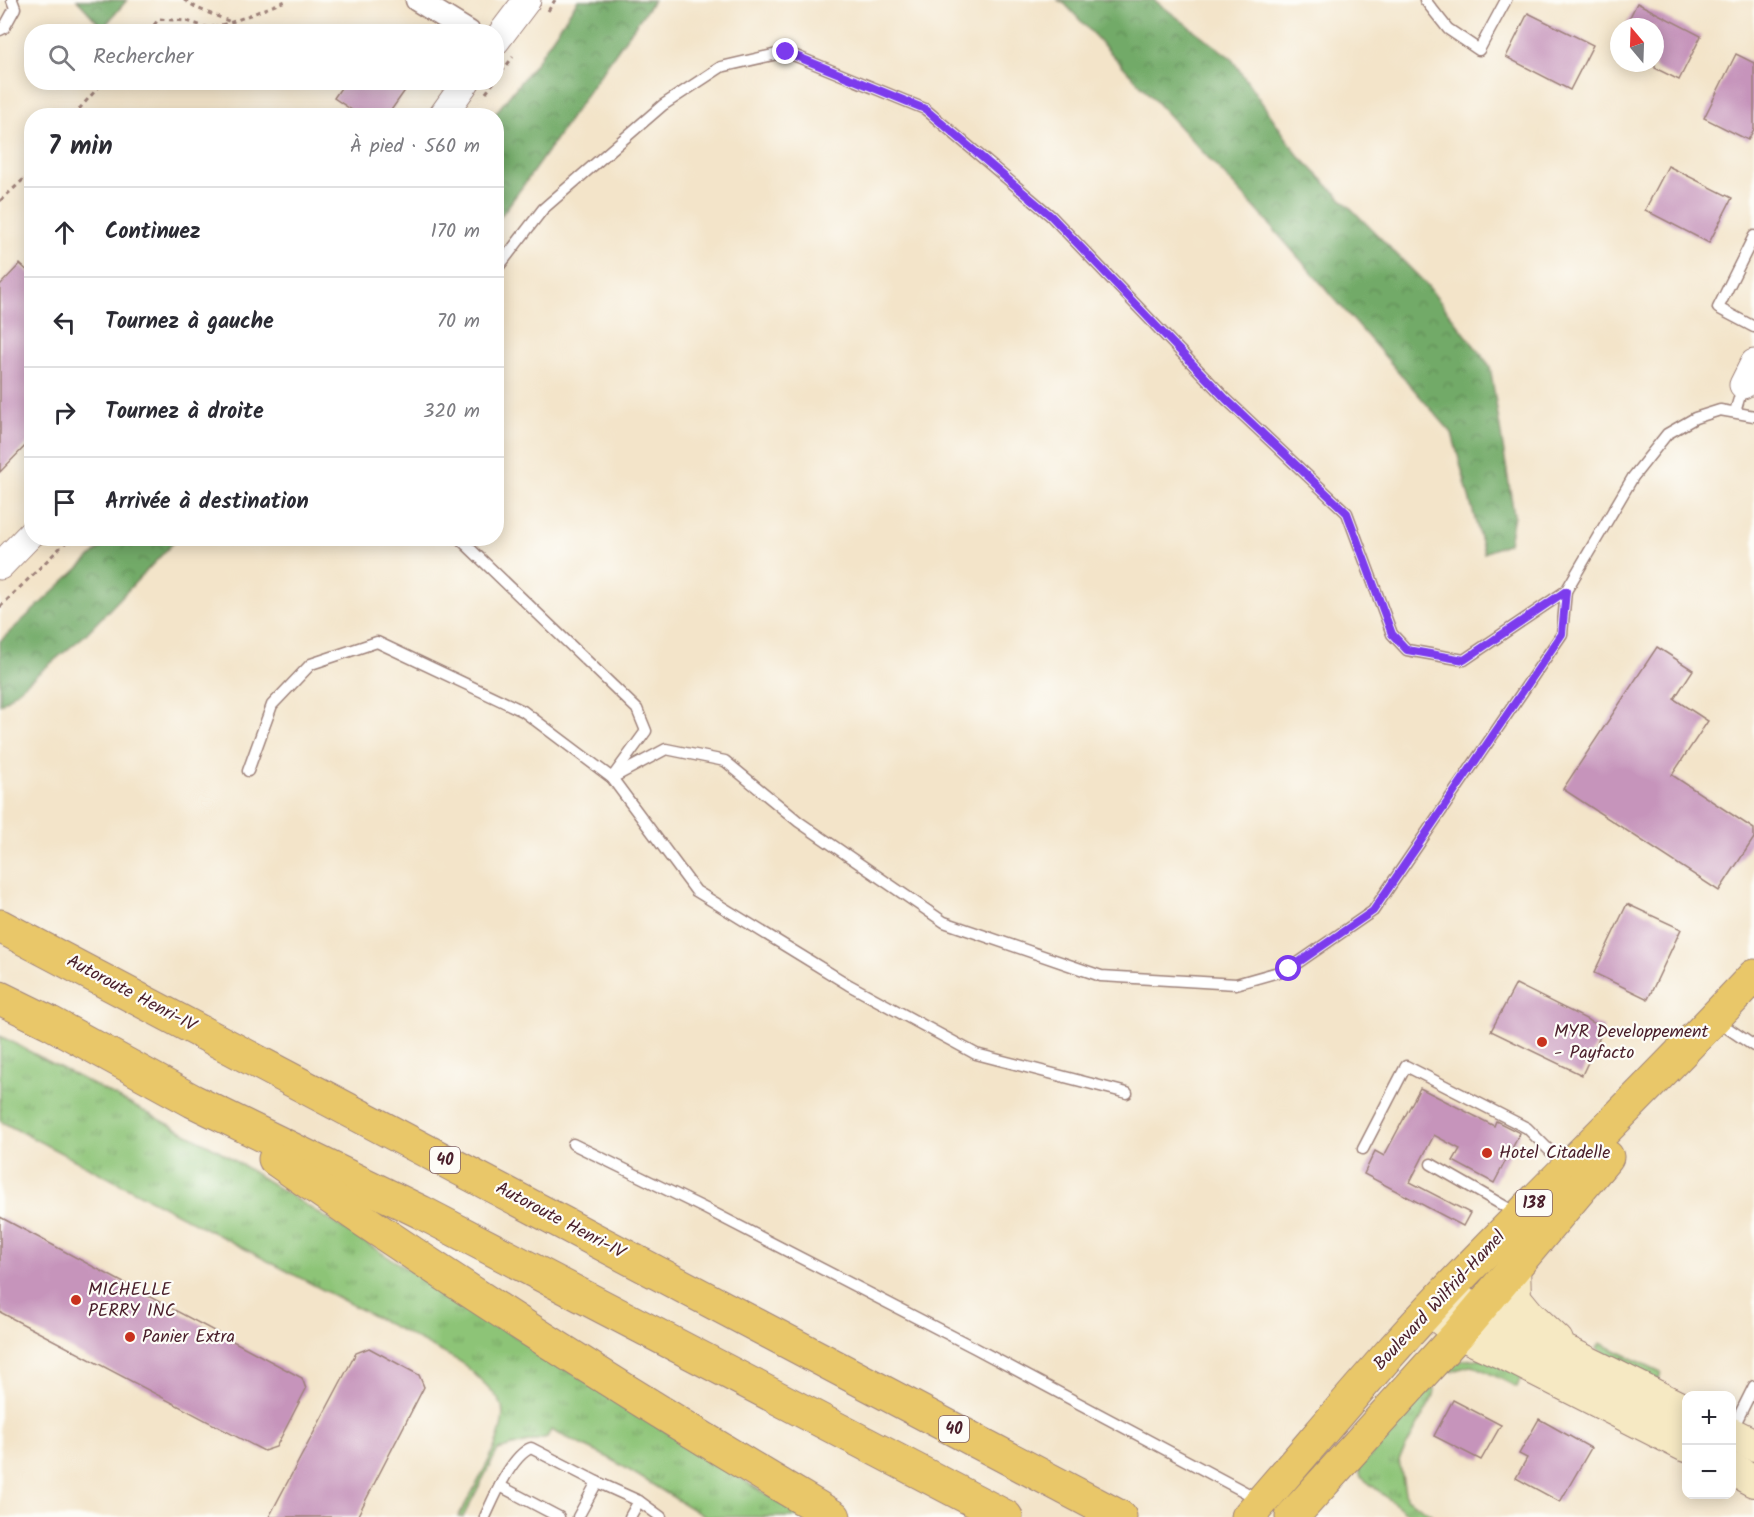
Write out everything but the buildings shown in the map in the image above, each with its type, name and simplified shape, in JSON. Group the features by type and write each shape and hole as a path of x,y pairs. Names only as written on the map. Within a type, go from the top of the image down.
{"main road":[{"path":"0,914 101,978"},
{"name":"Autoroute Henri-IV","path":"0,926 1120,1517"},
{"name":"Boulevard Wilfrid-Hamel","path":"1255,1509 1361,1385 1439,1300 1692,1043 1754,976"},
{"path":"0,998 49,1022 193,1101 421,1212 1006,1517"},
{"name":"Boulevard Wilfrid-Hamel","path":"1292,1517 1467,1323 1605,1160 1692,1043"},
{"path":"193,1101 397,1244 648,1403 834,1517"},
{"path":"1514,1266 1515,1298 1529,1315 1573,1356"},
{"path":"1439,1300 1507,1355 1684,1445"},
{"path":"1467,1323 1573,1356 1682,1409"},
{"path":"1736,1435 1754,1445"},
{"path":"1736,1472 1754,1481"}],"street":[{"path":"417,0 456,24"},
{"path":"504,30 527,0"},
{"path":"448,108 460,90"},
{"path":"0,566 24,541"}],"lane":[{"path":"0,30 4,28 15,8 12,0"},
{"path":"1425,0 1448,29 1479,50 1506,0"},
{"path":"504,260 543,209 663,105 721,67 786,52 925,109 1051,216 1226,399 1347,513 1392,634 1407,650 1464,660 1566,591"},
{"path":"1754,236 1718,308 1754,327"},
{"path":"1735,412 1749,374"},
{"path":"612,778 666,749 725,761 799,822 944,922 1101,976 1236,984 1289,969 1373,911 1562,634 1566,591 1633,477 1667,434 1695,418 1720,410 1754,416"},
{"path":"467,546 637,709 645,731 612,778"},
{"path":"248,771 272,705 311,664 378,642 523,711 612,778 696,891 828,972 976,1054 1127,1093"},
{"path":"1714,1019 1754,1046"},
{"path":"1362,1149 1406,1066 1527,1128 1570,1167"},
{"path":"573,1144 706,1209 975,1348 1255,1509"},
{"path":"1431,1164 1521,1215"},
{"path":"1736,1422 1754,1386"},
{"path":"485,1517 500,1486 520,1455 531,1448 639,1501 662,1517"},
{"path":"578,1517 597,1482"},
{"path":"500,1486 559,1517"},
{"path":"630,1517 639,1501"}],"path":[{"path":"184,0 199,9 232,22"},
{"path":"224,24 288,0"},
{"path":"155,24 159,19 196,24"},
{"path":"80,108 96,90"},
{"path":"0,201 24,179"},
{"path":"0,607 62,546"}],"green space":[{"path":"77,0 127,0 106,24 99,24"},
{"path":"578,0 654,0 504,211 504,108 500,108 534,65"},
{"path":"1058,0 1154,0 1231,58 1298,155 1427,285 1490,366 1514,515 1509,543 1484,553 1452,433 1256,209 1065,4"},
{"path":"102,546 170,546 84,636 0,705 0,641"},
{"path":"0,1036 218,1150 761,1491 807,1517 705,1517 611,1459 551,1430 547,1437 498,1450 463,1517 458,1517 481,1477 501,1427 503,1413 500,1402 487,1386 461,1362 0,1121"},
{"path":"1600,1343 1661,1372 1658,1382 1597,1349"},
{"path":"1480,1355 1522,1374 1517,1387 1473,1365 1452,1371 1447,1370 1461,1361 1478,1359"},
{"path":"1432,1387 1435,1389 1434,1395 1399,1460 1406,1498 1433,1515 1412,1517 1361,1477 1359,1469"}],"place":[{"name":"MYR Developpement - Payfacto","path":"1542,1042"},
{"name":"Hotel Citadelle","path":"1487,1153"},
{"name":"MICHELLE PERRY INC","path":"76,1300"},
{"name":"Panier Extra","path":"130,1337"}],"route":[{"path":"786,52 925,109 1051,216 1226,399 1347,513 1392,634 1407,650 1464,660 1566,591 1562,634 1373,911 1289,969"}]}
